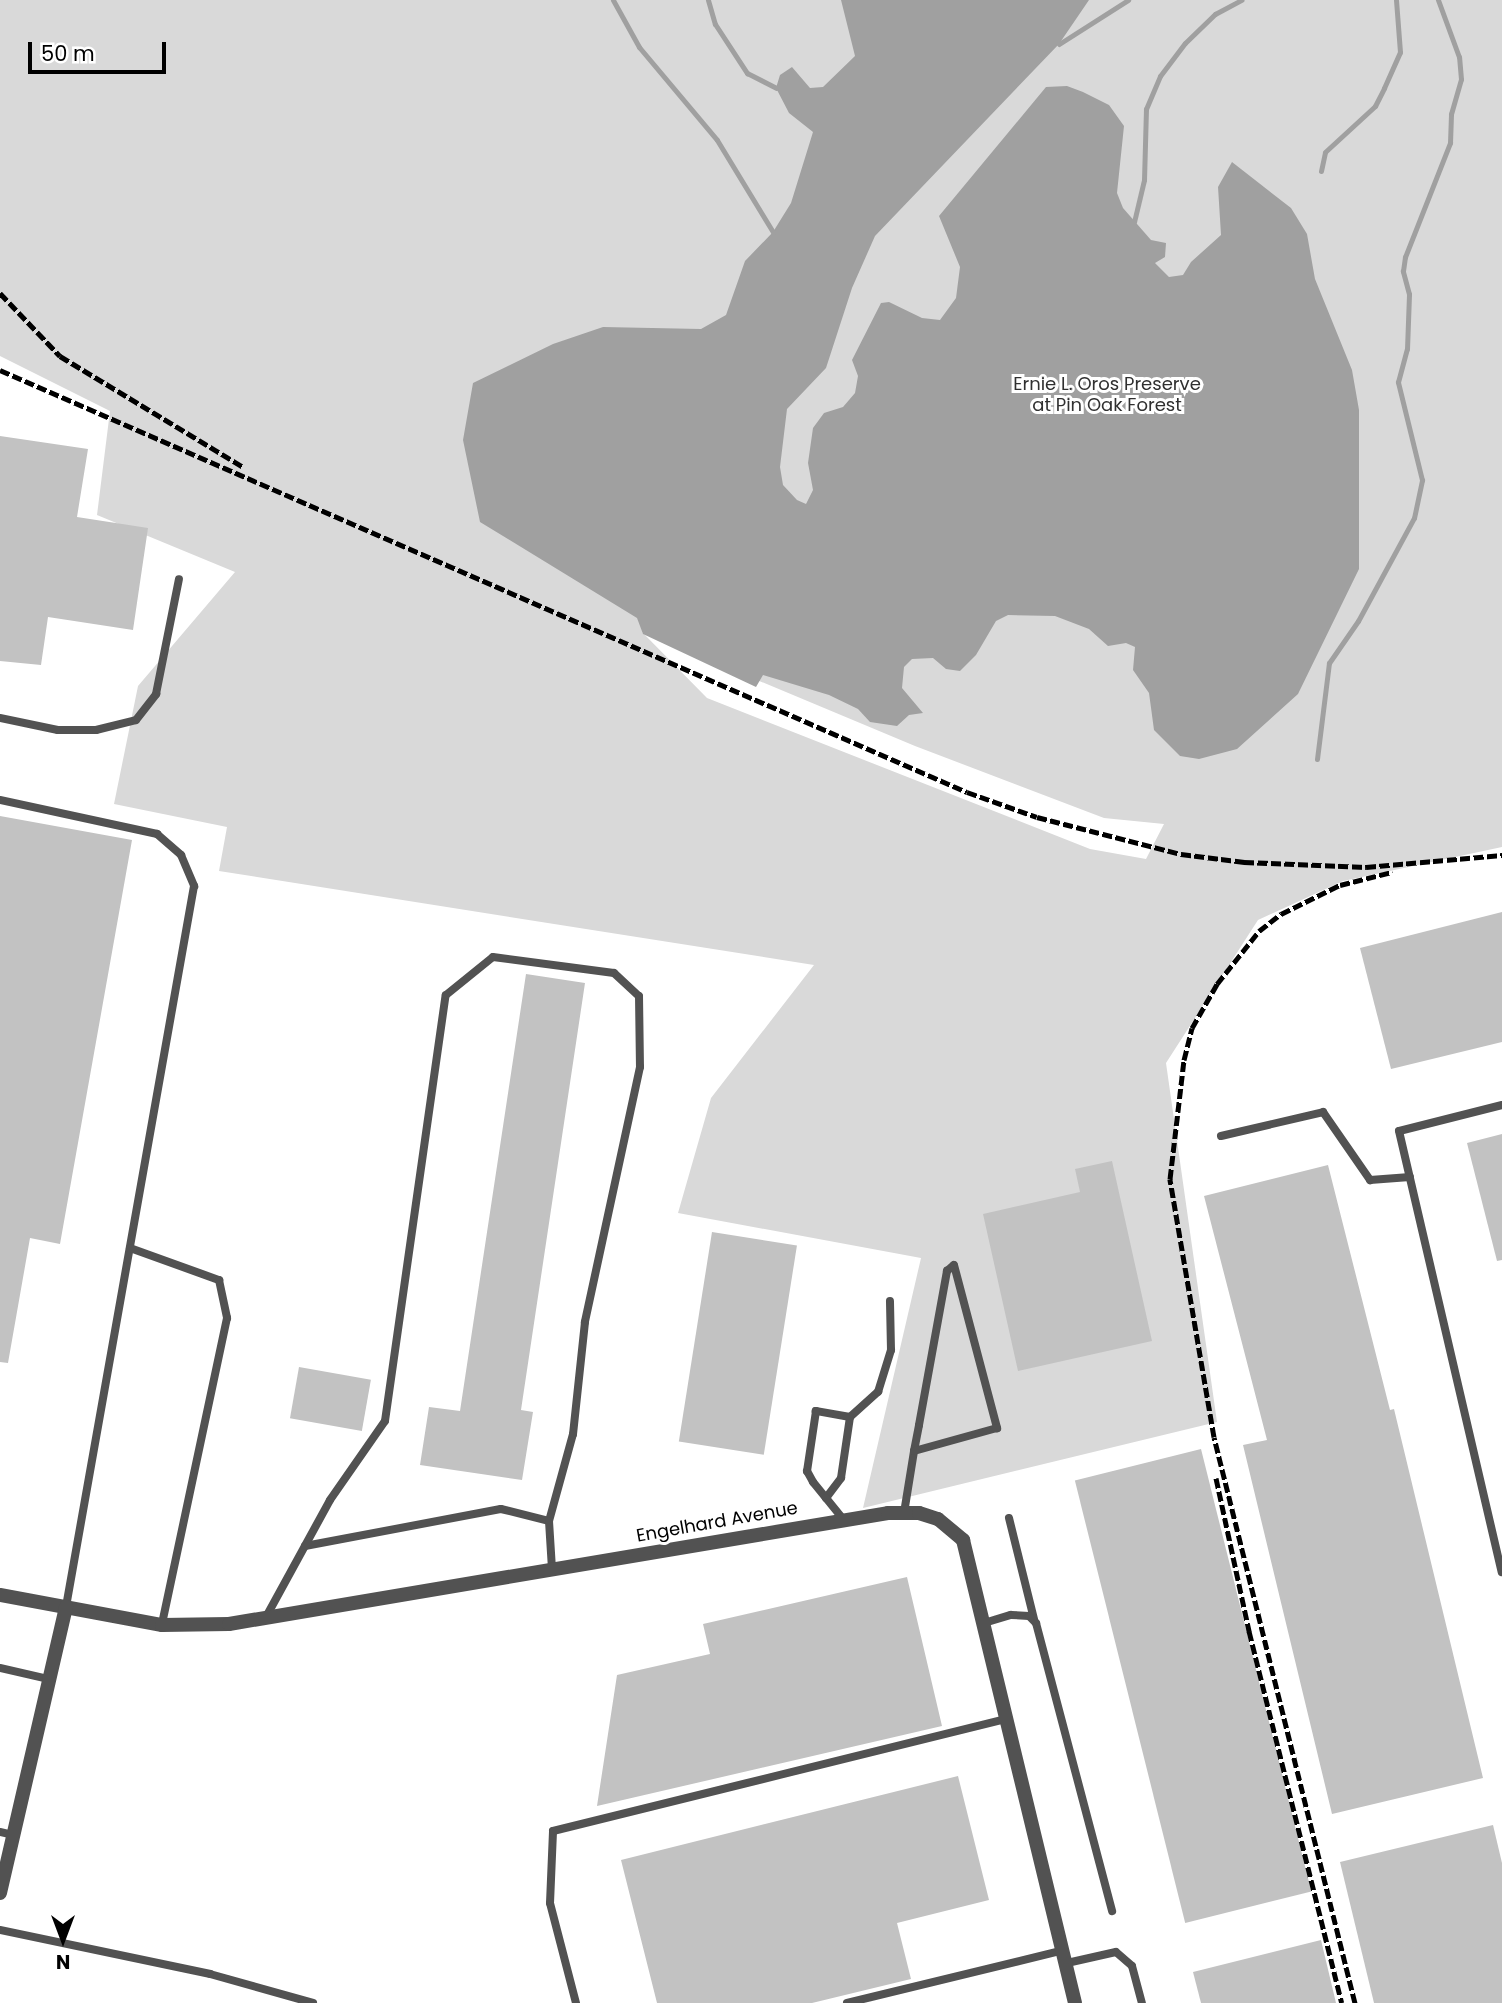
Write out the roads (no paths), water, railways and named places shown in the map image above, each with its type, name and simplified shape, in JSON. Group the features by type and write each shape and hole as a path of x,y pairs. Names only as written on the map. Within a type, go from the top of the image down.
{"street":[{"name":"Engelhard Avenue","path":"0,1595 162,1625 229,1624 844,1520 904,1513 938,1519 963,1540 1075,2003"},
{"path":"0,1893 7,1833 66,1607"}],"lane":[{"path":"0,718 58,730 96,730 136,720 156,694 179,579"},
{"path":"0,800 158,834 181,855 194,886 66,1607"},
{"path":"265,1617 305,1546 385,1421 446,995 493,957 614,973 639,996 640,1067 585,1322 573,1434 549,1521 552,1569"},
{"path":"1502,1105 1399,1131 1502,1572"},
{"path":"1221,1136 1323,1112 1370,1180 1410,1177"},
{"path":"130,1248 219,1280 227,1318 162,1625"},
{"path":"904,1513 914,1451 947,1271 954,1265 997,1428 914,1451"},
{"path":"826,1498 841,1478 850,1417 878,1392 891,1350 890,1301"},
{"path":"844,1520 807,1471 816,1411 850,1417"},
{"path":"305,1546 501,1509 549,1521"},
{"path":"1009,1518 1112,1911"},
{"path":"984,1623 1011,1615 1034,1619"},
{"path":"0,1668 48,1679"},
{"path":"576,2003 550,1903 553,1831 1007,1719"},
{"path":"0,1930 210,1974 313,2003"},
{"path":"847,2003 1066,1957 1115,1952 1132,1966 1142,2003"}],"waterway":[{"path":"613,0 639,47 717,140 773,232"},
{"path":"708,0 715,24 747,73 776,88"},
{"path":"1059,44 1128,0"},
{"path":"1134,222 1144,180 1146,109 1160,76 1185,43 1215,14 1241,0"},
{"path":"1321,171 1325,152 1375,106 1400,52 1396,0"},
{"path":"1317,759 1329,663 1358,621 1414,518 1422,480 1398,382 1407,349 1409,294 1403,271 1405,257 1450,143 1451,114 1461,79 1459,57 1438,0"}],"railway":[{"path":"0,293 60,356 243,467"},
{"path":"0,370 967,792 1037,817 1181,854 1244,862 1366,867 1502,855"},
{"path":"1355,2003 1214,1437 1170,1179 1184,1060 1192,1028 1217,984 1259,931 1281,914 1340,885 1392,872"},
{"path":"1216,1478 1249,1631 1342,2003"}],"park label":[{"name":"Ernie L. Oros Preserve at Pin Oak Forest","path":"1107,395"}]}
